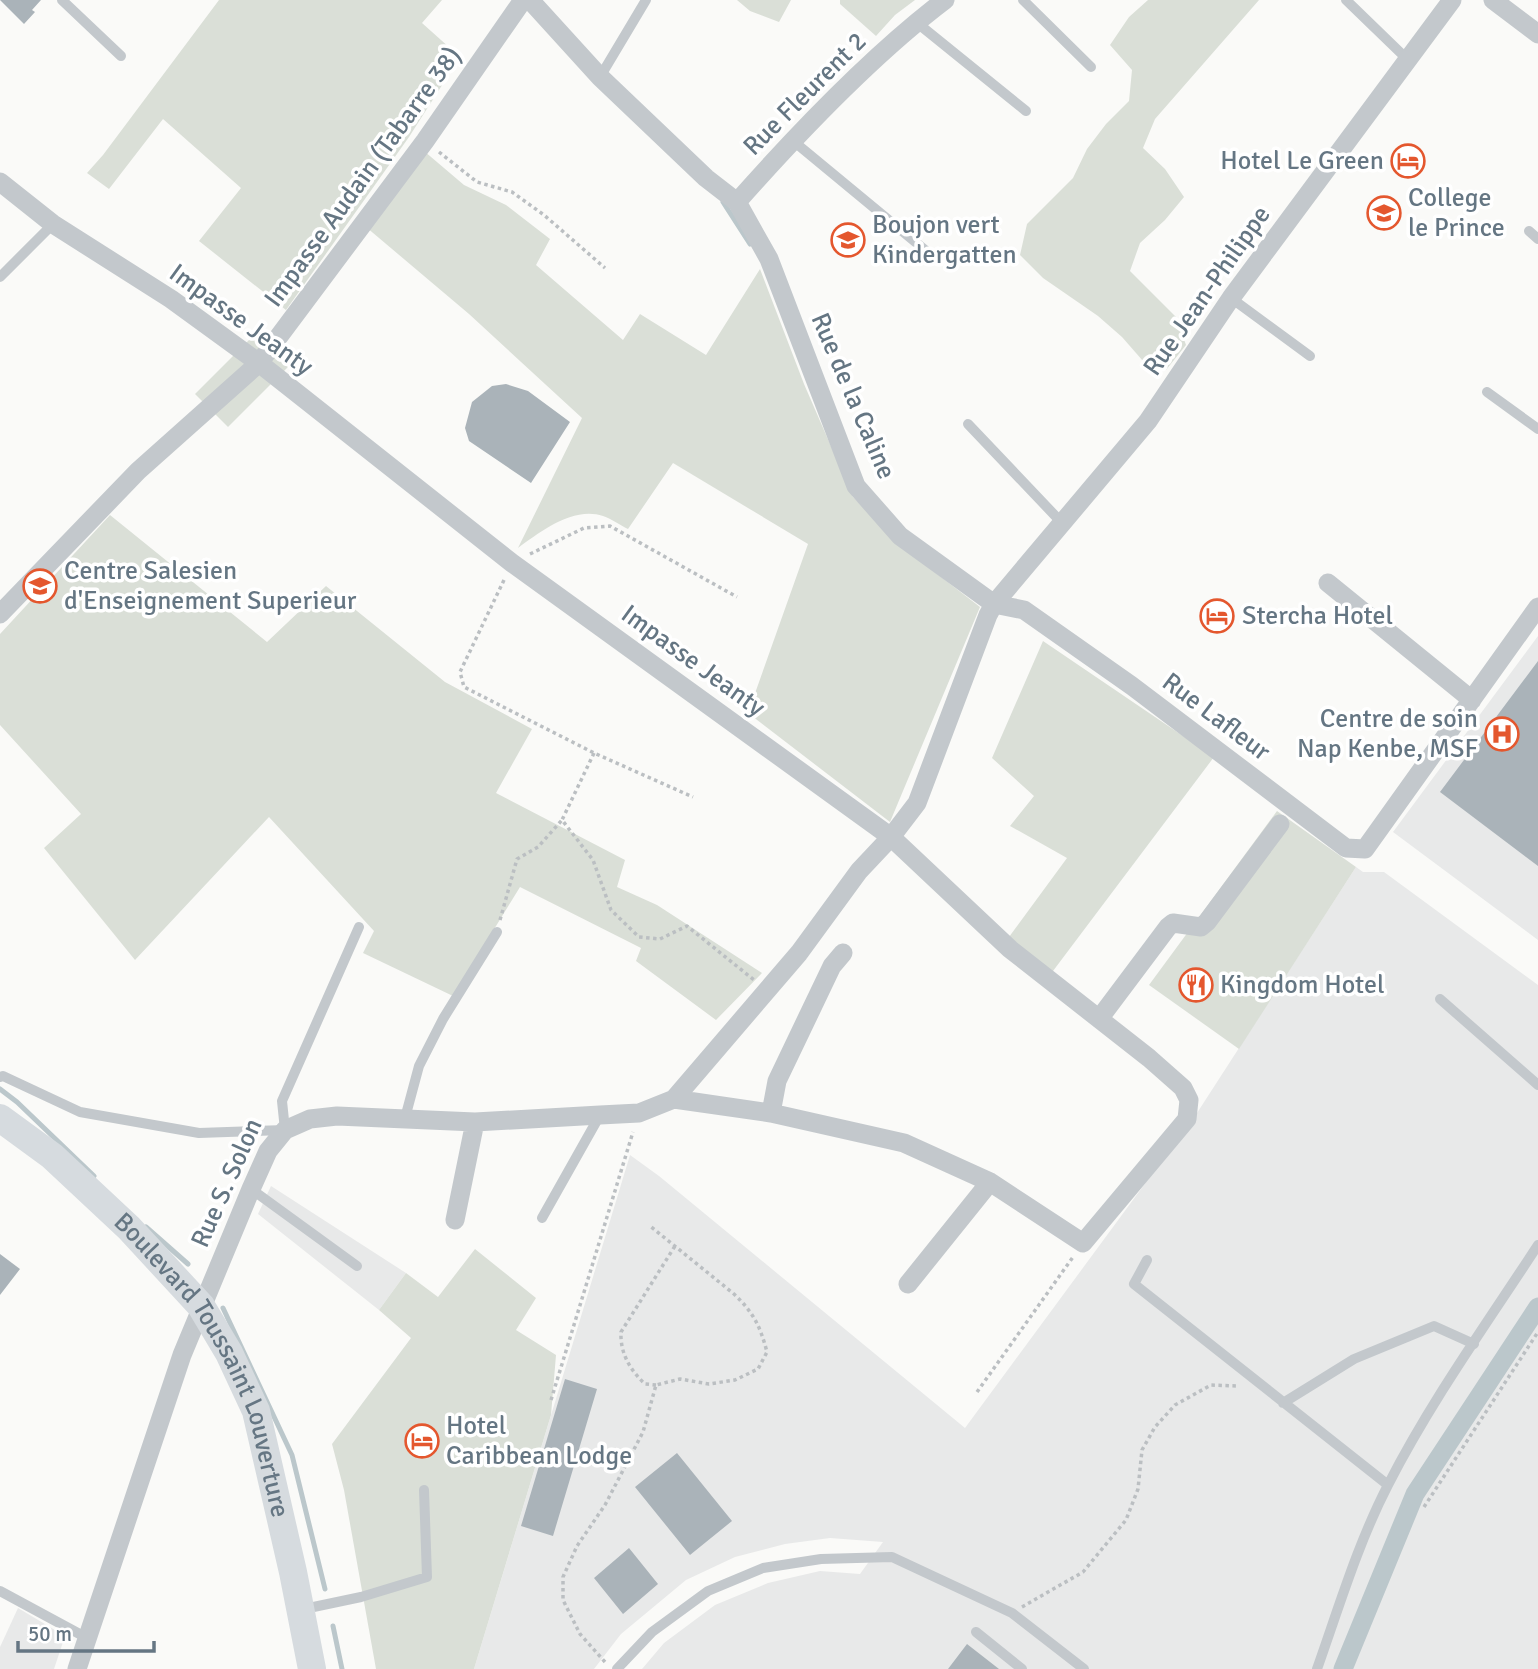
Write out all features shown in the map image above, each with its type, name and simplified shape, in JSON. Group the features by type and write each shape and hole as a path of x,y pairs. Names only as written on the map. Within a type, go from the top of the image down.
{"main road":[{"name":"Boulevard Toussaint Louverture","path":"0,1118 52,1156 129,1228 201,1306 229,1353 256,1411 312,1669"}],"street":[{"name":"Impasse Audain (Tabarre 38)","path":"0,614 138,471 258,363 425,141 523,0"},
{"path":"530,0 600,77 706,178 737,202"},
{"name":"Rue Fleurent 2","path":"737,202 792,140 916,22 946,0"},
{"name":"Rue Jean-Philippe","path":"674,1099 799,953 859,871 918,803 994,604 1149,421 1231,298 1452,0"},
{"path":"1493,0 1538,34"},
{"name":"Impasse Jeanty","path":"0,182 53,225 171,299 258,363 512,563 891,837 1010,949 1183,1088 1189,1100 1187,1119 1083,1243"},
{"name":"Rue de la Caline","path":"737,202 769,259 856,486 900,536 994,604"},
{"path":"1328,583 1472,700"},
{"name":"Rue Lafleur","path":"994,604 1024,610 1132,686 1346,848 1365,849 1538,607"},
{"path":"1099,1019 1168,927 1173,923 1200,927 1207,922 1280,824"},
{"path":"771,1113 777,1081 832,966 843,953"},
{"path":"285,1130 310,1119 337,1116 475,1122 639,1113 674,1099 771,1113 904,1143 990,1182 1083,1243"},
{"path":"455,1220 475,1122"},
{"name":"Rue S. Solon","path":"77,1669 201,1306 268,1152 285,1130"},
{"path":"908,1283 990,1182"}],"lane":[{"path":"62,0 121,56"},
{"path":"600,77 646,0"},
{"path":"1023,0 1091,67"},
{"path":"1346,0 1408,60"},
{"path":"916,22 1026,111"},
{"path":"792,140 936,259"},
{"path":"0,277 53,225"},
{"path":"1529,232 1538,239"},
{"path":"1231,298 1310,356"},
{"path":"1487,392 1538,429"},
{"path":"968,424 1063,524"},
{"name":"Rue S. Solon","path":"285,1130 282,1101 359,927"},
{"path":"405,1118 419,1066 443,1019 497,932"},
{"path":"1440,999 1538,1085"},
{"path":"0,1077 3,1076 80,1112 200,1133 285,1130"},
{"path":"542,1219 600,1115"},
{"path":"251,1189 356,1266"},
{"path":"1317,1669 1364,1538 1388,1485 1422,1424 1538,1245"},
{"path":"1147,1260 1134,1284 1388,1485"},
{"path":"1283,1402 1354,1359 1434,1326 1474,1344"},
{"path":"300,1610 361,1597 427,1577 424,1490"},
{"path":"617,1669 652,1632 708,1591 763,1568 821,1559 892,1557 1012,1613 1084,1669"},
{"path":"0,1591 87,1639"},
{"path":"976,1632 1022,1669"}],"path":[{"path":"425,141 477,182 512,192 544,215 605,268"},
{"path":"693,797 593,753 464,687 460,671 512,563 584,528 610,526 737,597"},
{"path":"497,932 517,859 538,847 562,820 593,753"},
{"path":"562,820 593,860 611,911 639,937 660,939 687,926 766,989"},
{"path":"551,1400 639,1113"},
{"path":"650,1226 675,1246 747,1306 760,1326 767,1352 758,1369 735,1380 709,1384 680,1379 656,1385 645,1384 632,1371 620,1345 621,1332 675,1246"},
{"path":"976,1392 1083,1243"},
{"path":"1424,1507 1538,1332"},
{"path":"611,1669 580,1634 563,1600 563,1577 578,1546 605,1506 643,1432 656,1385"},
{"path":"1012,1613 1083,1572 1126,1520 1138,1489 1142,1450 1155,1427 1175,1405 1211,1385 1263,1387"}],"shaded area":[{"path":"219,0 442,0 422,23 460,57 409,137 286,310 199,241 241,188 163,119 109,189 87,173"},
{"path":"737,0 791,0 779,22 750,11"},
{"path":"840,0 915,0 895,15 876,36 840,4"},
{"path":"1148,0 1259,0 1155,119 1143,148 1165,169 1184,197 1165,220 1140,243 1130,271 1176,317 1186,345 1166,370 1143,361 1122,337 1098,316 1043,278 1020,255 1027,224 1073,178 1087,149 1106,124 1129,101 1132,70 1110,45 1129,17"},
{"path":"424,151 464,185 506,205 550,239 536,265 623,340 640,314 706,355 760,269 804,384 853,497 910,553 980,607 890,822 748,713 808,544 673,463 628,529 603,516 580,515 558,522 518,548 582,418 469,314 366,227"},
{"path":"259,330 296,359 228,427 195,394"},
{"path":"110,515 267,642 326,586 445,682 532,729 496,793 625,860 617,887 657,905 762,973 716,1020 636,961 641,948 520,887 453,996 363,953 374,931 269,817 135,960 44,848 81,814 0,725 0,634"},
{"name":"Centre de soin Nap Kenbe, MSF","path":"1538,636 1538,940 1393,832"},
{"path":"1043,641 1214,757 1050,975 1009,937 1067,858 1010,826 1034,796 992,758"},
{"path":"1277,811 1356,867 1239,1049 1149,985"},
{"path":"1356,867 1363,872 1384,872 1538,985 1538,1669 642,1669 664,1643 715,1605 768,1583 820,1571 860,1574 883,1542 830,1538 785,1544 735,1557 686,1580 621,1634 594,1669 474,1669 630,1155 965,1428 1197,1113"},
{"path":"271,1186 406,1273 379,1310 258,1214"},
{"path":"475,1249 536,1298 516,1330 556,1355 551,1415 474,1669 376,1669 344,1490 332,1444 411,1338 379,1310 406,1273 438,1297"},
{"path":"18,1608 65,1636 54,1669 0,1669 0,1647"}],"building":[{"path":"0,0 41,0 24,24"},
{"path":"506,384 528,391 570,422 531,483 469,441 465,428 472,402 492,386"},
{"path":"1538,661 1538,866 1440,792"},
{"path":"0,1254 20,1269 0,1295"},
{"path":"565,1379 597,1389 553,1536 521,1526"},
{"path":"677,1453 732,1521 690,1555 635,1487"},
{"path":"629,1548 658,1584 623,1614 594,1578"},
{"path":"967,1644 999,1669 948,1669"}],"waterway":[{"path":"723,202 750,244"},
{"path":"0,1089 94,1176"},
{"path":"146,1227 188,1264"},
{"path":"1343,1669 1415,1494 1538,1307"},
{"path":"223,1308 292,1455 325,1589"},
{"path":"333,1626 342,1669"}],"place":[{"name":"Hotel Le Green","path":"1408,161"},
{"name":"College le Prince","path":"1384,213"},
{"name":"Boujon vert Kindergatten","path":"848,240"},
{"name":"Centre Salesien d'Enseignement Superieur","path":"40,586"},
{"name":"Stercha Hotel","path":"1217,616"},
{"name":"Centre de soin Nap Kenbe, MSF","path":"1502,734"},
{"name":"Kingdom Hotel","path":"1196,985"},
{"name":"Hotel Caribbean Lodge","path":"422,1441"}]}
